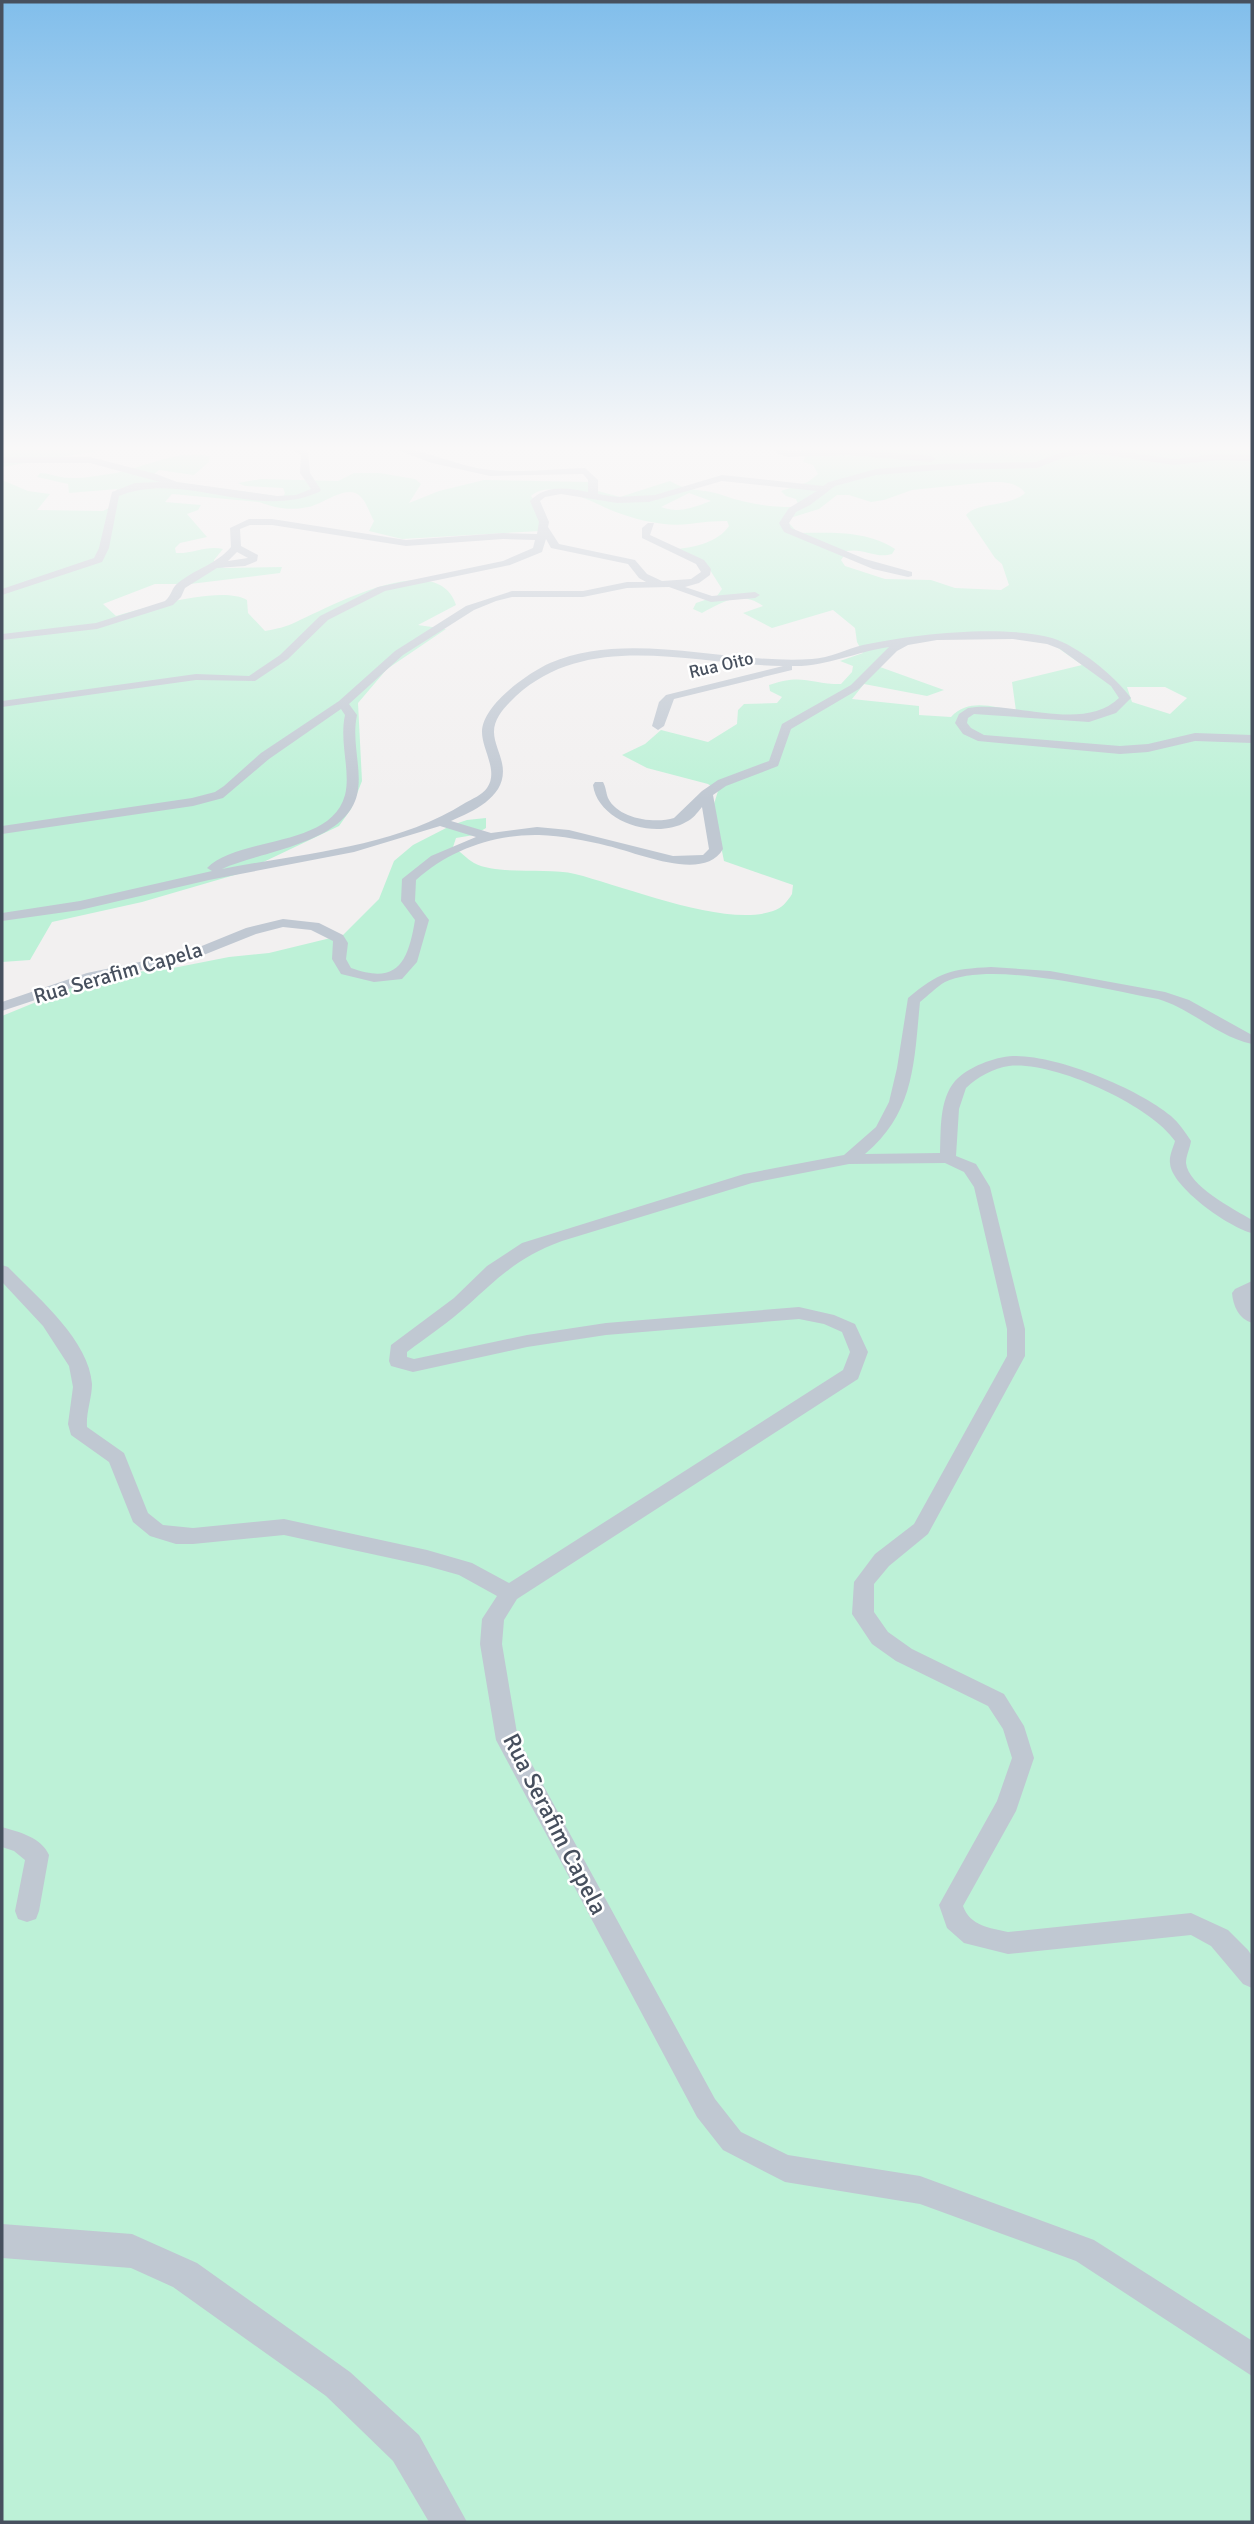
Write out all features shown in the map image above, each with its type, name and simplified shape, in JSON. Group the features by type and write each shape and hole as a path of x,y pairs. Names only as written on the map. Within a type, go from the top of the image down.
{"street":[{"path":"2,593 84,565"},
{"path":"2,637 69,631 124,619 172,601 178,588 217,565"},
{"path":"2,704 196,677 245,680 260,675 284,657 318,623 333,613 393,585 489,565"},
{"path":"633,565 643,576 711,599 755,595"},
{"path":"2,830 141,811 219,795 265,756 343,703 409,645 470,608 512,594 583,594 627,585 695,581 702,577 706,569 702,565"},
{"path":"866,565 908,575"},
{"path":"2,918 144,892 335,852 440,822 464,811 490,793 498,777 496,758 488,732 492,716 530,678 556,665 588,656 637,652 737,661 812,663 855,650 950,636 1034,636 1064,647 1115,684 1125,698 1112,711 1089,718 972,710 963,716 961,723 967,731 982,738 1119,750 1148,748 1195,737 1252,739"},
{"path":"599,785 603,801 622,817 650,824 679,821 706,794 722,783 774,763 786,727 847,693 881,658 905,642"},
{"name":"Rua Oito","path":"658,726 665,702 679,693 812,663"},
{"path":"207,877 217,866 288,843 340,816 351,797 352,785 346,742 351,715 343,703"},
{"path":"440,822 491,837 517,832 553,832 619,844 674,859 706,859 716,849 706,794"},
{"name":"Rua Serafim Capela","path":"2,1007 92,976 191,956 267,926 297,922 314,926 339,939 339,959 346,971 388,977 402,972 419,940 422,920 408,901 409,879 419,869 445,855 491,837"},
{"path":"849,1159 883,1129 894,1108 902,1082 913,1001 940,978 969,971 1006,970 1160,995 1183,1002 1235,1035 1252,1040"},
{"path":"948,1158 953,1102 958,1087 972,1075 1012,1061 1044,1064 1088,1079 1164,1118 1183,1141 1178,1162 1187,1181 1201,1194 1252,1228"},
{"path":"2,1271 67,1344 79,1366 82,1384 78,1430 117,1458 140,1517 148,1526 176,1536 284,1527 427,1558 465,1569 510,1593 851,1374 859,1352 849,1328 828,1319 799,1313 606,1329 527,1341 413,1366 398,1361 398,1350 460,1302 493,1270 528,1247 750,1178 849,1159 948,1158 970,1168 982,1187 1016,1329 1016,1356 920,1529 883,1560 864,1582 863,1614 880,1639 904,1655 996,1700 1013,1726 1023,1758 1008,1804 951,1905 956,1920 973,1936 1008,1942 1191,1924 1211,1930 1230,1945 1252,1976"},
{"path":"1252,1287 1241,1293 1242,1304 1252,1317"},
{"name":"Rua Serafim Capela","path":"510,1593 492,1619 491,1644 507,1740 706,2108 732,2141 785,2168 920,2190 1084,2250 1241,2350 1252,2361"},
{"path":"2,1837 21,1843 37,1855 27,1911"},
{"path":"2,2241 132,2251 185,2275 338,2384 406,2448 449,2522"}],"green space":[{"path":"2,565 282,567 280,573 190,584 155,584 103,604 116,616 183,599 235,596 247,600 248,613 265,631 288,625 382,586 406,581 428,581 445,588 456,605 418,625 446,629 387,669 358,703 362,781 351,809 339,826 238,874 142,902 52,922 30,960 2,962"},
{"path":"702,565 844,565 885,579 931,580 955,588 1001,590 1009,585 1002,565 1252,565 1252,2522 2,2522 2,1016 102,975 168,969 229,957 269,953 343,935 379,899 394,861 413,845 467,820 486,818 486,828 474,835 456,838 453,847 484,867 575,874 674,903 729,914 753,915 776,910 790,897 793,885 724,861 713,807 718,791 708,784 647,768 622,755 645,744 661,730 708,742 737,724 738,710 744,704 777,703 782,697 770,691 769,685 798,679 841,684 852,672 853,666 840,661 863,653 857,642 855,628 833,610 772,628 743,613 763,606 747,599 732,599 702,613 693,609 696,603 717,596 722,589 710,570","holes":["1020,636 1054,645 1082,665 1012,682 1016,711 982,705 966,707 951,717 919,715 919,706 852,699 864,684 927,696 944,690 880,667 893,653 907,645 938,638","1127,687 1165,687 1187,698 1170,714 1132,702"]}]}
